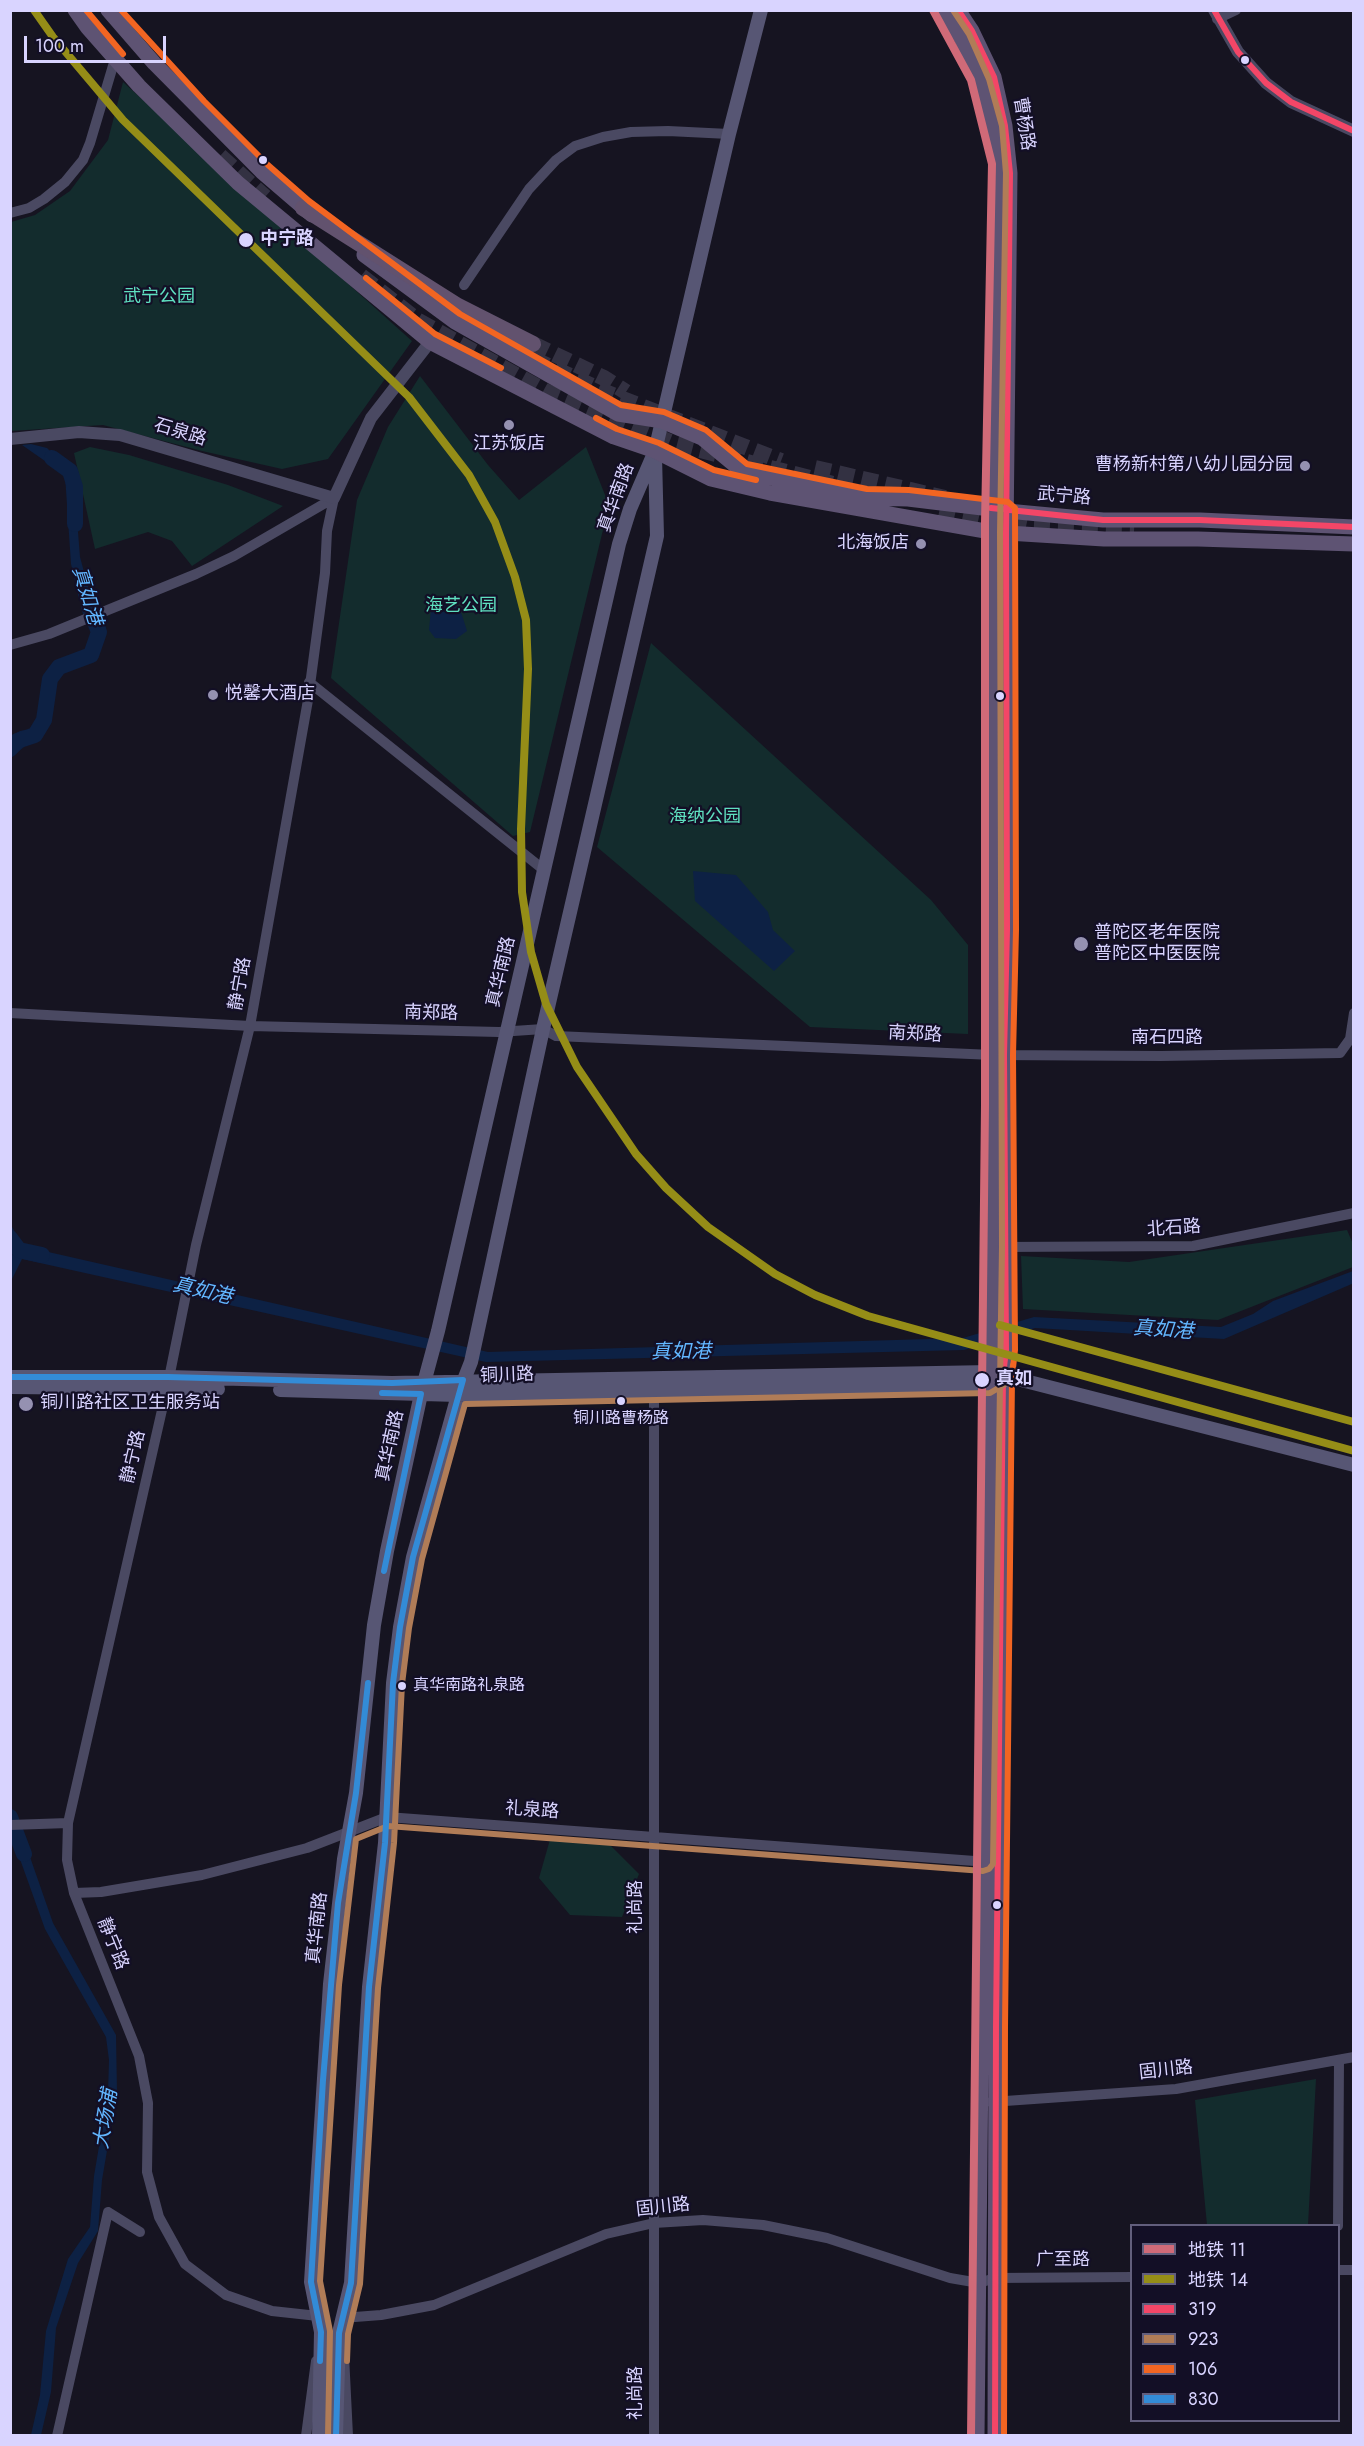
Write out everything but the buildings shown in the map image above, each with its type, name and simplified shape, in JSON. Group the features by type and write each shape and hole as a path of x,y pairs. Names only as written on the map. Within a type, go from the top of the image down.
{"highway":[{"path":"303,208 458,306 533,344"}],"main road":[{"path":"75,10 115,59 186,134 238,183 430,342 614,437 655,450 711,479 770,493 998,532 1104,539 1198,539 1353,544"},
{"name":"武宁路","path":"108,10 197,107 262,172 303,208 455,322 618,414 662,421 702,438 743,472 866,498 908,499 1103,520 1200,520 1353,527"},
{"name":"真华南路","path":"319,2436 321,2332 311,2282 322,2080 338,1903 356,1793 374,1625 422,1388 438,1331 619,544 630,509 655,450 729,134 761,10"},
{"name":"曹杨路","path":"942,10 962,38 981,82 993,128 997,173 991,508 998,532 1007,930 999,1055 999,1349 995,1377"},
{"name":"曹杨路","path":"958,10 972,31 994,76 1005,126 1010,173 1007,511 998,532"},
{"name":"真华南路","path":"336,2436 339,2333 351,2283 369,1987 387,1817 393,1683 400,1628 413,1557 458,1395 471,1362 543,1029 657,536 655,450"},
{"name":"铜川路","path":"10,1377 422,1388 458,1395 654,1384 995,1377 1353,1465"},
{"path":"977,2436 979,2283 988,2102 995,1377"},
{"name":"铜川路","path":"422,1388 463,1380 654,1384"},
{"name":"铜川路","path":"10,1387 167,1382"},
{"path":"988,2102 995,2278 995,2436"}],"street":[{"path":"1236,10 1216,15 1245,62 1266,83 1291,102 1353,131"},
{"path":"10,213 29,208 44,199 65,182 83,160 115,59"},
{"path":"464,285 529,189 556,160 575,146 603,137 631,132 668,130 729,134"},
{"path":"10,645 49,634 196,574 234,556 334,498 371,418 430,342"},
{"name":"石泉路","path":"10,439 79,432 120,435 334,498"},
{"name":"静宁路","path":"318,2316 272,2311 226,2295 185,2264 159,2217 147,2172 148,2103 139,2056 74,1893 68,1860 68,1823 167,1382 195,1245 250,1026 309,682 325,573 327,531 334,498"},
{"path":"309,682 544,870"},
{"name":"南郑路","path":"10,1013 250,1026 506,1031 543,1029 556,1036 999,1055"},
{"name":"南石四路","path":"999,1055 1341,1053 1350,1040 1353,1013"},
{"name":"北石路","path":"999,1247 1193,1246 1353,1213"},
{"name":"礼尚路","path":"654,1384 654,2436"},
{"name":"礼泉路","path":"74,1893 101,1892 202,1875 307,1848 387,1817 991,1862"},
{"path":"10,1825 68,1823"},
{"name":"固川路","path":"988,2102 1176,2088 1353,2057"},
{"path":"1338,2224 1339,2060"},
{"path":"57,2436 108,2212 140,2232"},
{"name":"固川路","path":"342,2318 381,2315 434,2305 606,2234 654,2223 704,2220 763,2225 827,2238 950,2278 979,2283 995,2278"},
{"name":"广至路","path":"995,2278 1130,2277"},
{"path":"342,2318 348,2436"},
{"path":"306,2436 321,2332"}],"green space":[{"name":"武宁公园","path":"123,82 412,341 328,459 282,469 103,425 11,431 11,222 35,215 70,191 108,140"},
{"name":"海艺公园","path":"420,376 488,465 519,500 586,447 609,505 530,832 513,836 331,678 357,500 388,427"},
{"path":"90,447 129,455 228,485 283,506 192,566 172,541 148,532 95,549 74,453"},
{"name":"海纳公园","path":"651,643 931,900 968,945 968,1034 810,1027 597,847"},
{"path":"1347,1230 1353,1244 1353,1267 1218,1320 1023,1309 1021,1256 1129,1262"},
{"path":"551,1836 609,1844 639,1874 622,1917 570,1915 539,1878"},
{"path":"1316,2079 1308,2224 1207,2224 1195,2100"}],"water":[{"path":"31,444 47,448 70,471 75,494 80,557 90,594 106,628 96,657 83,665 61,672 56,681 53,709 43,734 11,758 11,736 20,731 39,728 55,663 91,655 99,632 79,599 71,564 65,475 22,445"},
{"path":"449,602 457,607 462,615 467,631 456,639 435,638 429,630 431,609"},
{"path":"693,871 736,875 768,912 773,930 795,951 774,971 695,901"},
{"path":"10,1223 22,1246 488,1352 963,1338 1034,1317 1221,1327 1253,1314 1273,1301 1353,1271 1354,1283 1224,1339 1035,1328 964,1350 486,1362 22,1259 11,1281 11,1254 22,1258 21,1247 11,1250"},
{"path":"11,1834 22,1834 53,1923 116,2035 117,2092 102,2180 98,2231 78,2263 56,2328 51,2392 41,2435 31,2435 40,2395 46,2331 68,2259 90,2227 94,2176 108,2093 109,2060 106,2037 45,1929"}],"waterway":[{"name":"真如港","path":"52,458 70,471 75,487 75,524"},
{"name":"真如港","path":"10,749 17,741 35,735 44,720 50,679 59,667 91,655 99,632 89,607"},
{"name":"真如港","path":"10,1238 19,1250 42,1255"},
{"name":"大场浦","path":"10,1817 24,1854"}],"tunnel":[{"path":"220,156 265,197"},
{"path":"361,276 417,320 545,391 673,443 833,484"},
{"path":"533,344 604,378 626,392"},
{"path":"533,359 610,394 781,461"},
{"path":"815,468 945,498"},
{"path":"940,508 1031,528 1134,532"}],"metro line":[{"name":"14","path":"34,10 53,37 123,120 409,397 469,475 495,522 515,577 526,620 528,669 521,829 522,892 531,952 546,1004 577,1067 636,1154 666,1188 708,1227 775,1274 815,1295 868,1316 1354,1451"},
{"name":"11","path":"933,10 971,80 992,164 985,522 985,1105 971,2436"},
{"name":"14","path":"1000,1325 1354,1422"}],"transit line":[{"name":"106","path":"86,10 123,54"},
{"name":"106","path":"121,10 204,101 268,165 309,201 460,314 621,405 664,412 706,430 747,464 867,489 909,490 1008,502 1015,508 1016,930 1013,1055 1015,1350 1012,1377 1005,2026 1004,2436"},
{"name":"923","path":"328,2436 330,2331 320,2281 339,1985 356,1839 388,1826 983,1871 989,1869 993,1864 1002,1247 1000,532 1006,173 1002,126 989,79 969,34 953,10"},
{"name":"319","path":"958,10 972,31 994,77 1005,126 1010,173 1006,533 1007,930 1004,1055 1006,1350 1003,1376 996,2026 995,2436"},
{"name":"319","path":"1214,10 1238,52 1266,83 1291,102 1354,131"},
{"name":"106","path":"366,278 435,334 501,368"},
{"name":"106","path":"596,418 617,429 659,443 714,470 756,480"},
{"name":"319","path":"991,508 1103,520 1200,520 1354,527"},
{"name":"923","path":"347,2361 348,2334 360,2284 378,1988 394,1843 402,1684 409,1628 422,1559 465,1404 990,1393 1010,1381 1013,1365"},
{"name":"830","path":"10,1377 168,1377 392,1383 463,1380 413,1557 400,1627 393,1683 385,1843 369,1987 351,2283 339,2333 336,2436"},
{"name":"830","path":"382,1393 421,1394 384,1571"},
{"name":"830","path":"320,2361 321,2332 311,2282 323,2080 338,1903 356,1793 368,1683"}],"place":[{"name":"中宁路","path":"246,240"},
{"name":"江苏饭店","path":"509,425"},
{"name":"曹杨新村第八幼儿园分园","path":"1305,466"},
{"name":"北海饭店","path":"921,544"},
{"name":"悦馨大酒店","path":"213,695"},
{"name":"普陀区老年医院 普陀区中医医院","path":"1081,944"},
{"name":"真如","path":"982,1380"},
{"name":"铜川路曹杨路","path":"621,1401"},
{"name":"铜川路社区卫生服务站","path":"26,1404"},
{"name":"真华南路礼泉路","path":"402,1686"}]}
